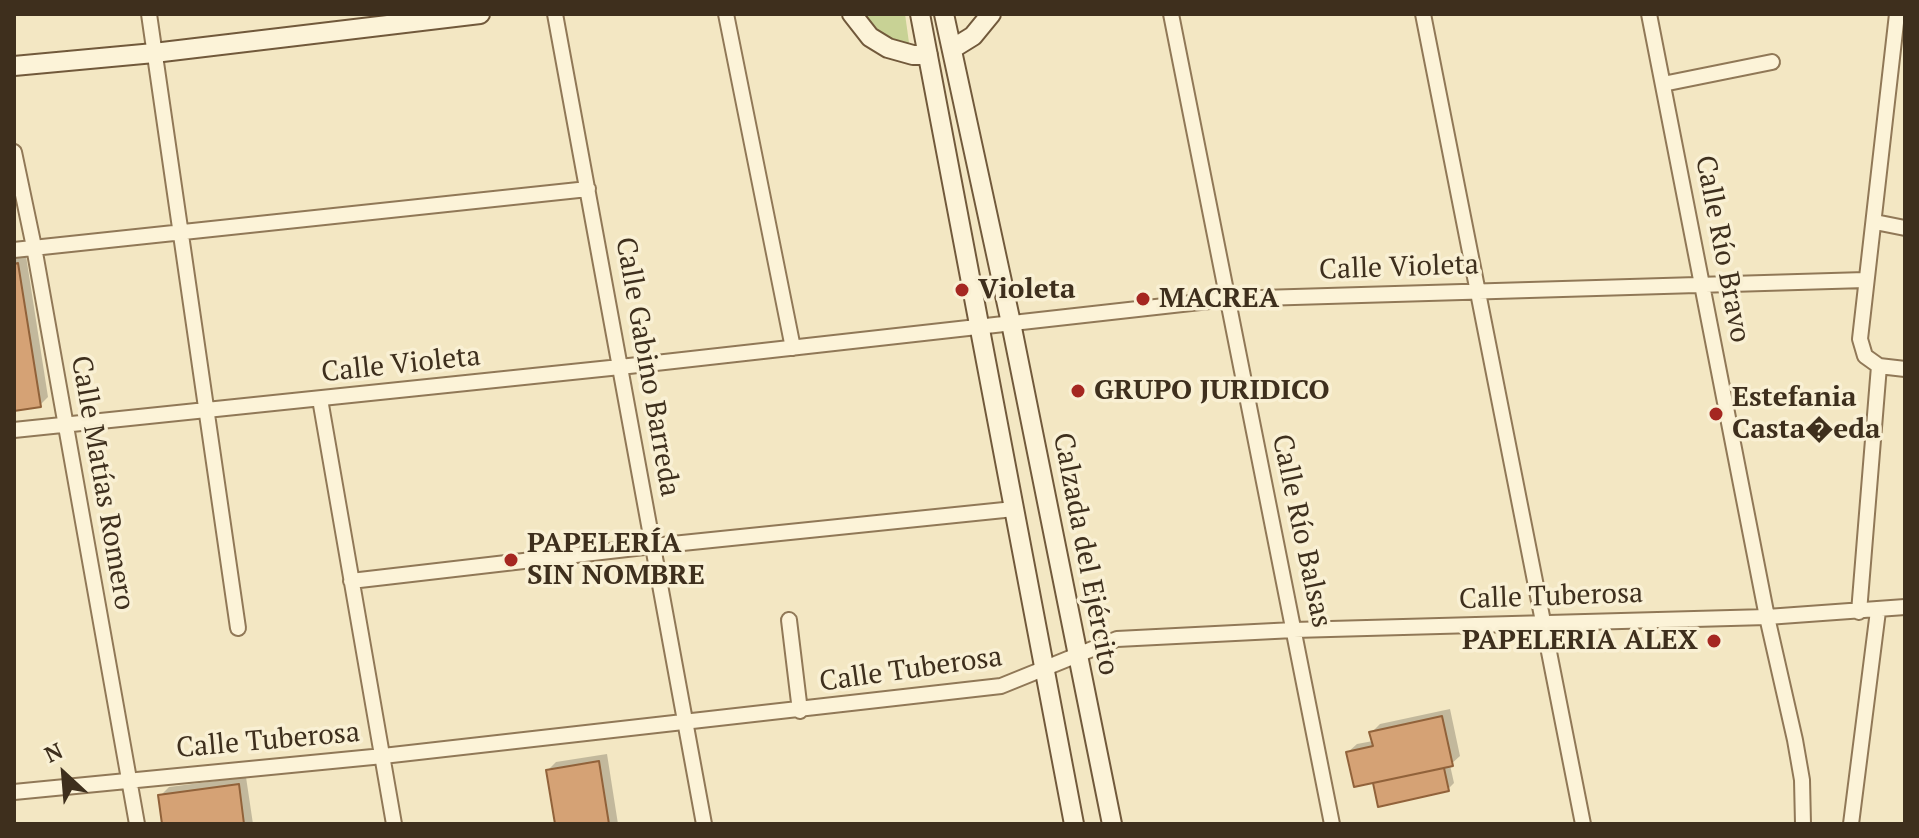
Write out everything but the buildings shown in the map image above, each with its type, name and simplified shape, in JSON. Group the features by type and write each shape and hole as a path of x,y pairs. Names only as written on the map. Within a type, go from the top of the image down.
{"main road":[{"path":"14,66 154,53 480,14"},
{"path":"852,14 870,37 888,48 913,55 928,55"},
{"path":"920,14 1074,824"},
{"name":"Calzada del Ejército","path":"944,14 1011,323 1112,824"},
{"path":"952,49 973,36 991,14"}],"street":[{"path":"149,14 178,231 238,628"},
{"name":"Calle Gabino Barreda","path":"555,14 704,824"},
{"path":"726,14 793,348"},
{"name":"Calle Río Balsas","path":"1171,14 1332,824"},
{"path":"1423,14 1583,824"},
{"name":"Calle Río Bravo","path":"1649,14 1767,617 1795,740 1802,780 1803,824"},
{"path":"1897,14 1897,77 1865,280 1860,339 1865,356 1879,366 1905,369"},
{"path":"1663,84 1772,62"},
{"name":"Calle Matías Romero","path":"14,152 34,247 137,824"},
{"path":"14,250 588,189"},
{"path":"1875,222 1905,228"},
{"name":"Calle Violeta","path":"14,430 620,367 1227,299 1865,280"},
{"path":"1859,612 1879,366"},
{"path":"320,399 394,824"},
{"path":"351,581 1014,509"},
{"name":"Calle Tuberosa","path":"14,792 383,756 1001,686 1117,639 1294,630 1767,617 1905,607"},
{"path":"1851,824 1878,611"},
{"path":"789,620 800,711"}],"green space":[{"path":"854,14 905,14 910,50 884,44"}],"place":[{"name":"Violeta","path":"962,290"},
{"name":"MACREA","path":"1143,299"},
{"name":"GRUPO JURIDICO","path":"1078,391"},
{"name":"Estefania Casta�eda","path":"1716,414"},
{"name":"PAPELERÍA SIN NOMBRE","path":"511,560"},
{"name":"PAPELERIA ALEX","path":"1714,641"}]}
